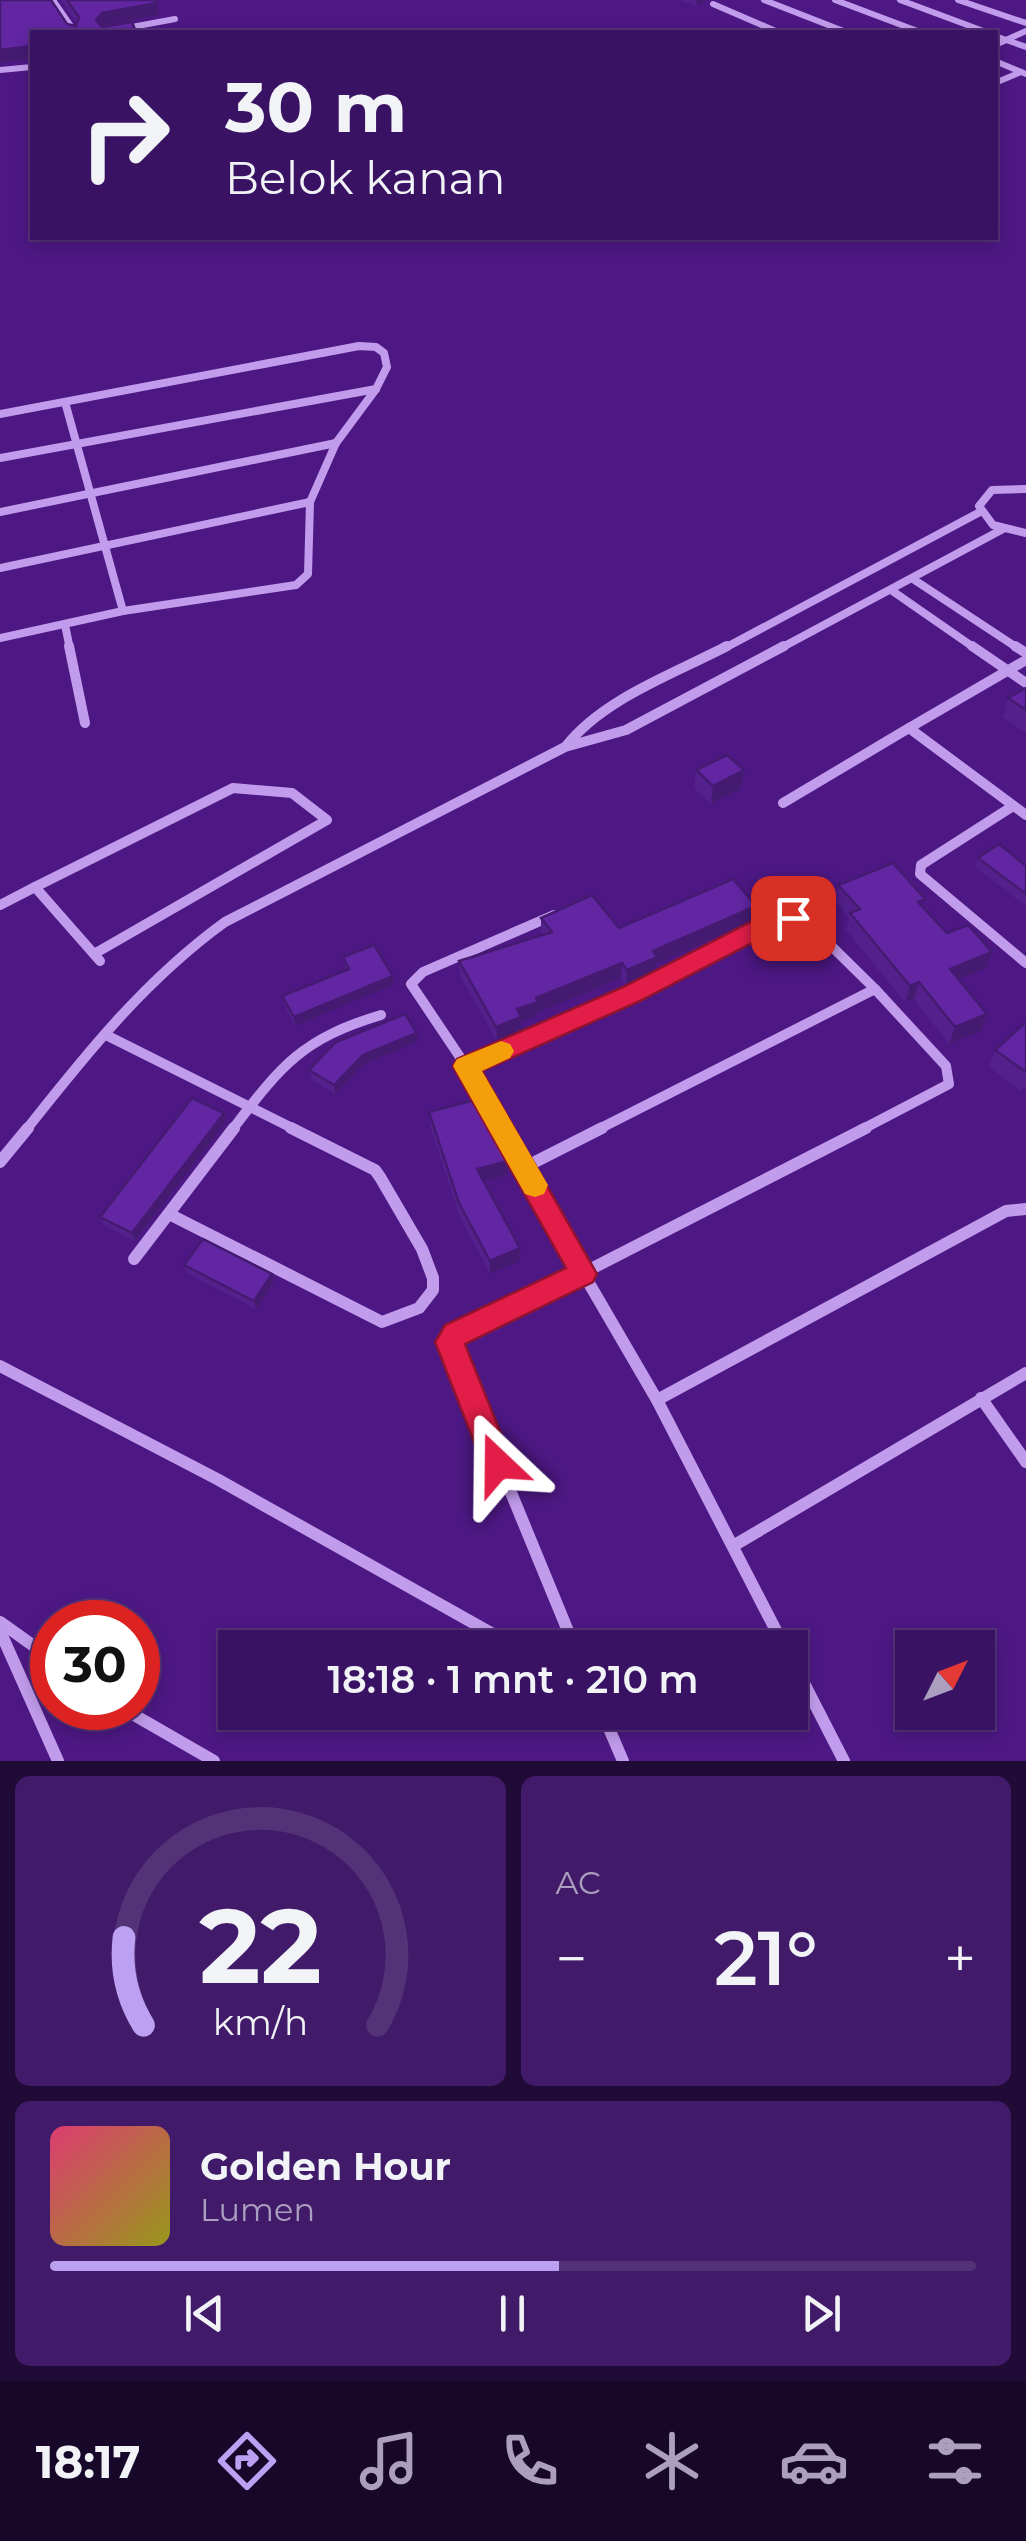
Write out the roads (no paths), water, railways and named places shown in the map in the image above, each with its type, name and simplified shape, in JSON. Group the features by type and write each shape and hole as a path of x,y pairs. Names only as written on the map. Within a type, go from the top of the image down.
{"street":[{"path":"53,0 73,30"},
{"path":"721,0 713,4 773,30"},
{"path":"764,0 841,30"},
{"path":"836,0 915,30"},
{"path":"900,0 981,30"},
{"path":"958,0 1026,23"},
{"path":"116,30 175,19"},
{"path":"998,44 1026,32"},
{"path":"998,37 1026,47"},
{"path":"998,62 1023,73"},
{"path":"0,70 30,67"},
{"path":"998,82 1023,73"},
{"path":"0,414 360,346 376,346 384,353 387,367 376,389 336,443 310,502 308,574 296,585 123,611 0,638"},
{"path":"0,458 376,389"},
{"path":"65,402 123,611"},
{"path":"0,512 336,443"},
{"path":"980,512 980,499 992,490 1026,489"},
{"path":"0,568 310,502"},
{"path":"980,512 1004,529 1026,534"},
{"path":"565,747 581,727 603,712 980,512"},
{"path":"0,1162 162,972 192,944 225,922 565,747 626,730 1004,529"},
{"path":"784,803 1026,656 914,579"},
{"path":"892,590 1026,683"},
{"path":"65,625 84,722"},
{"path":"909,728 1026,815"},
{"path":"0,905 233,788 287,792 327,820 97,958 36,887"},
{"path":"1013,806 938,852 921,865 920,874 1026,962"},
{"path":"562,912 422,972 411,984 466,1066 657,1400 777,1630"},
{"path":"466,1066 632,994 772,922 793,918 810,925 876,989 946,1066 949,1084 944,1088 584,1274 455,1334 450,1342 567,1630"},
{"path":"525,1167 876,989"},
{"path":"134,1258 279,1069 302,1046 332,1030 381,1015"},
{"path":"106,1035 375,1170 388,1186 435,1273 433,1291 421,1308 382,1322 169,1214"},
{"path":"657,1400 1006,1211 1026,1209"},
{"path":"0,1366 217,1479 486,1630"},
{"path":"733,1546 1026,1373"},
{"path":"982,1398 1026,1462"},
{"path":"0,1622 30,1643"},
{"path":"0,1631 58,1761"},
{"path":"808,1691 844,1761"},
{"path":"160,1730 214,1761"},
{"path":"610,1730 624,1761"}]}
